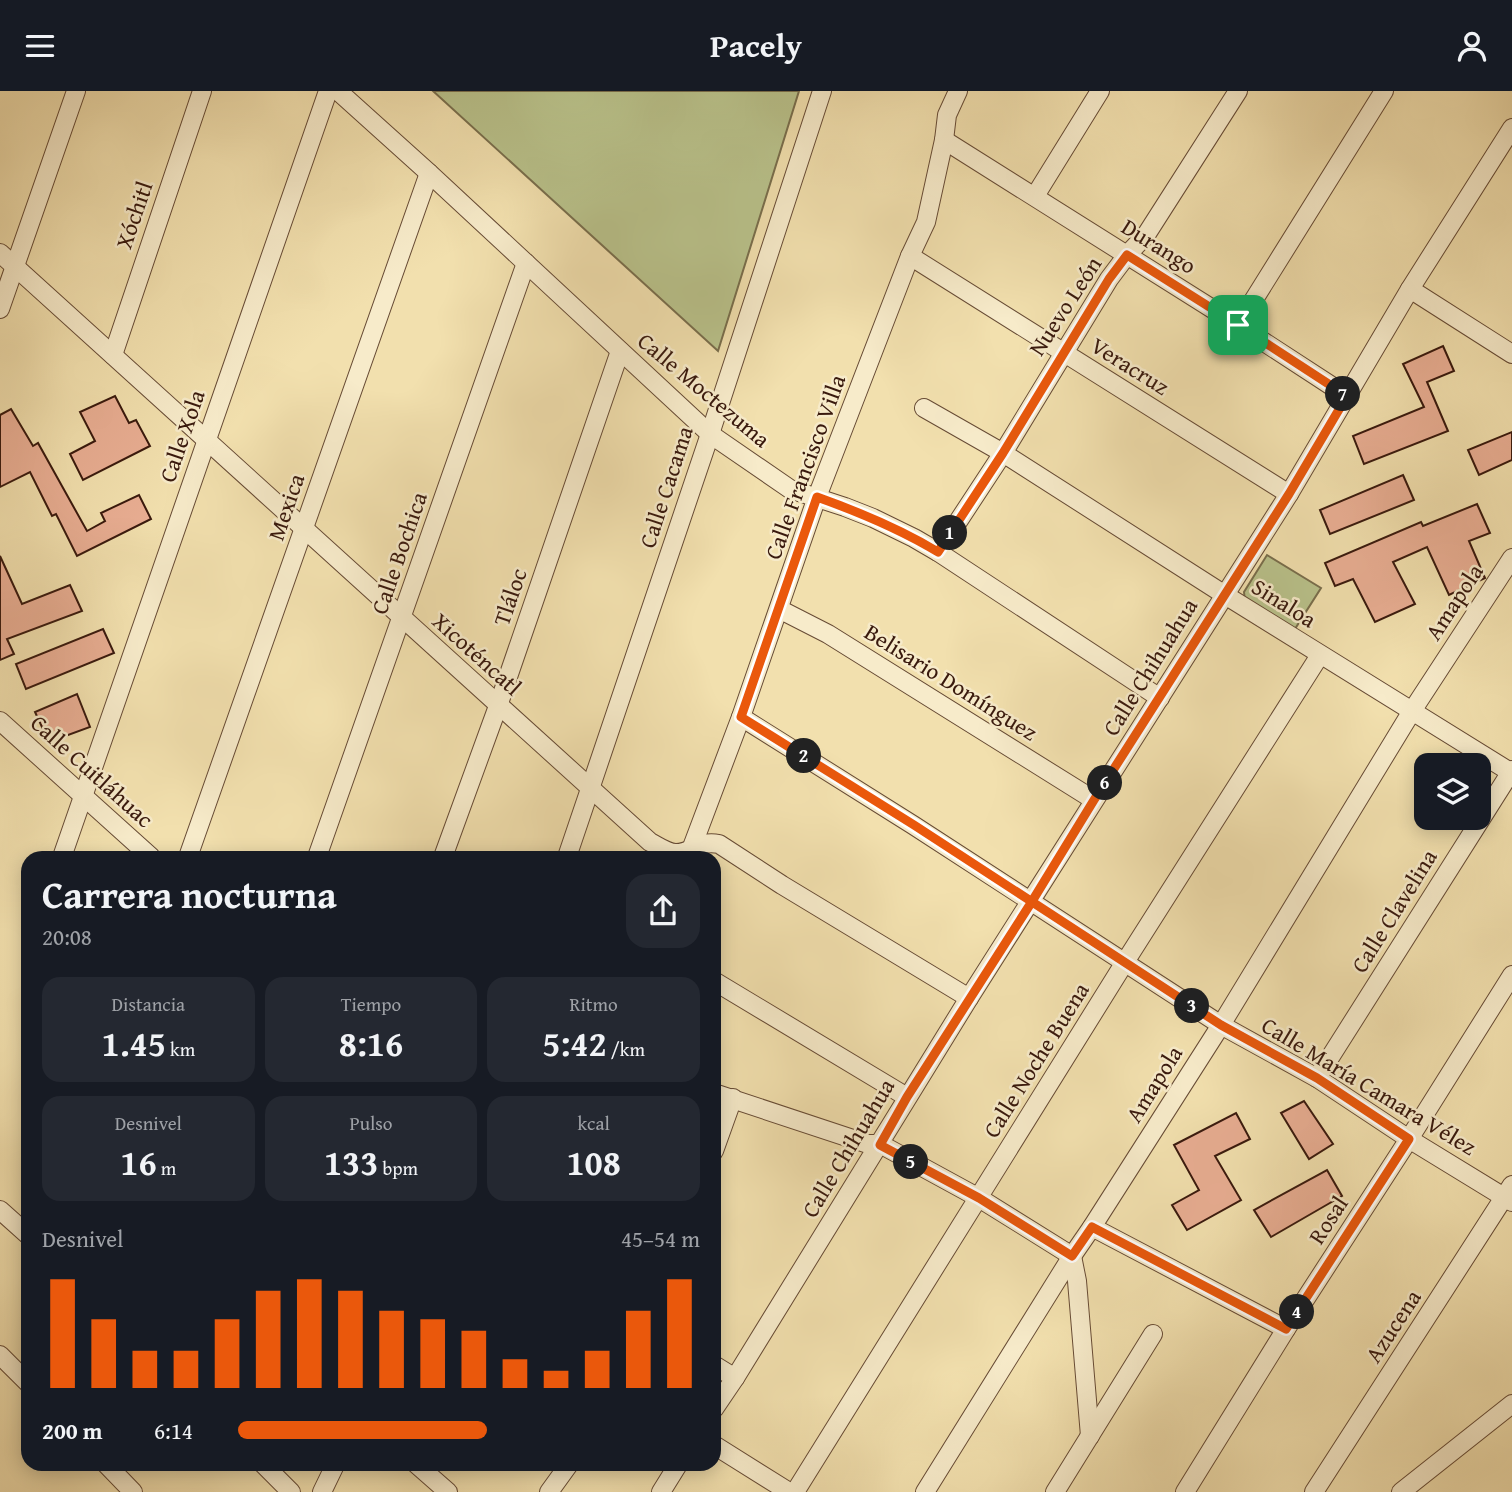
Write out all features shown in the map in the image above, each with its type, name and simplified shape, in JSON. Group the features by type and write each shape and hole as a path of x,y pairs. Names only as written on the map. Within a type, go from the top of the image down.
{"street":[{"path":"0,309 76,91"},
{"name":"Xóchitl","path":"113,355 202,91"},
{"name":"Calle Xola","path":"64,851 328,91"},
{"name":"Calle Moctezuma","path":"338,91 710,434 735,453 790,489 873,518 914,538 1160,698"},
{"name":"Calle Cacama","path":"569,851 822,91"},
{"name":"Calle Francisco Villa","path":"690,851 741,717 817,497 910,256 926,222 947,115 958,91"},
{"path":"1035,196 1100,91"},
{"name":"Nuevo León","path":"938,552 1003,453 1109,279 1146,235 1238,91"},
{"path":"1238,325 1384,91"},
{"name":"Calle Chihuahua","path":"721,1399 969,998 1289,494 1410,289 1512,128"},
{"name":"Durango","path":"944,140 1347,396"},
{"name":"Mexica","path":"190,851 429,173"},
{"name":"Xicoténcatl","path":"0,253 498,706 650,842 668,851"},
{"name":"Veracruz","path":"910,256 1289,494"},
{"name":"Calle Bochica","path":"319,851 526,263"},
{"path":"1410,289 1511,350"},
{"name":"Tláloc","path":"445,851 620,351"},
{"name":"Sinaloa","path":"924,408 1003,453 1320,655 1512,772"},
{"name":"Amapola","path":"925,1492 1072,1256 1221,1025 1412,711 1512,558"},
{"name":"Belisario Domínguez","path":"779,609 828,634 1094,800"},
{"name":"Calle Noche Buena","path":"795,1492 1320,655"},
{"name":"Calle María Camara Vélez","path":"741,717 914,825 1221,1025 1317,1078 1409,1139 1510,1195"},
{"name":"Calle Cuitláhuac","path":"0,721 144,851"},
{"name":"Calle Clavelina","path":"1317,1078 1512,772"},
{"name":"Xicoténcatl","path":"693,851 709,842 719,844 969,998"},
{"name":"Rosal","path":"1185,1492 1512,975"},
{"path":"721,985 907,1097"},
{"path":"721,1095 868,1144 880,1145 979,1198 1072,1256 1077,1281 1090,1436"},
{"path":"721,1131 733,1098"},
{"name":"Azucena","path":"1314,1492 1510,1195"},
{"path":"0,1210 21,1229"},
{"path":"1092,1227 1286,1329"},
{"path":"1055,1492 1153,1334"},
{"path":"0,1355 21,1376"},
{"path":"721,1369 735,1378"},
{"path":"1403,1492 1508,1413 1512,1393"},
{"path":"721,1449 789,1492"},
{"path":"113,1471 133,1492"},
{"path":"270,1471 291,1492"},
{"path":"322,1492 332,1471"},
{"path":"424,1471 447,1492"},
{"path":"549,1492 561,1471"},
{"path":"661,1492 674,1471"}],"green space":[{"path":"433,91 799,91 718,351"},
{"path":"1267,555 1321,588 1293,632 1245,601 1244,592"}],"building":[{"path":"1443,346 1454,371 1427,382 1448,431 1364,464 1353,436 1424,407 1403,364"},
{"path":"115,396 129,423 136,420 150,446 83,480 70,454 95,441 80,412"},
{"path":"11,409 33,446 38,443 87,531 105,521 101,513 139,495 151,519 77,556 56,514 52,516 30,472 0,487 0,415"},
{"path":"1512,432 1512,460 1479,475 1468,450"},
{"path":"1403,475 1414,500 1330,534 1320,510"},
{"path":"1477,504 1490,533 1469,541 1485,578 1449,595 1427,547 1393,562 1415,604 1375,622 1353,579 1335,586 1325,563 1421,522 1423,526"},
{"path":"0,556 22,604 70,585 82,611 7,639 14,654 0,660"},
{"path":"103,629 114,653 26,689 16,664"},
{"path":"77,694 90,727 49,742 35,712"},
{"path":"1304,1101 1333,1144 1309,1159 1281,1113"},
{"path":"1236,1113 1250,1139 1215,1156 1241,1200 1187,1230 1172,1205 1199,1190 1174,1145"},
{"path":"1327,1170 1342,1196 1271,1237 1254,1210"}],"route":[{"path":"1238,325 1127,255 1109,279 1003,453 938,552 873,518 817,497 741,717 914,825 1031,903 1221,1025 1317,1078 1409,1139 1286,1329 1092,1227 1072,1256 979,1198 880,1145 969,998 1031,903 1289,494 1347,396 1238,325"}]}
